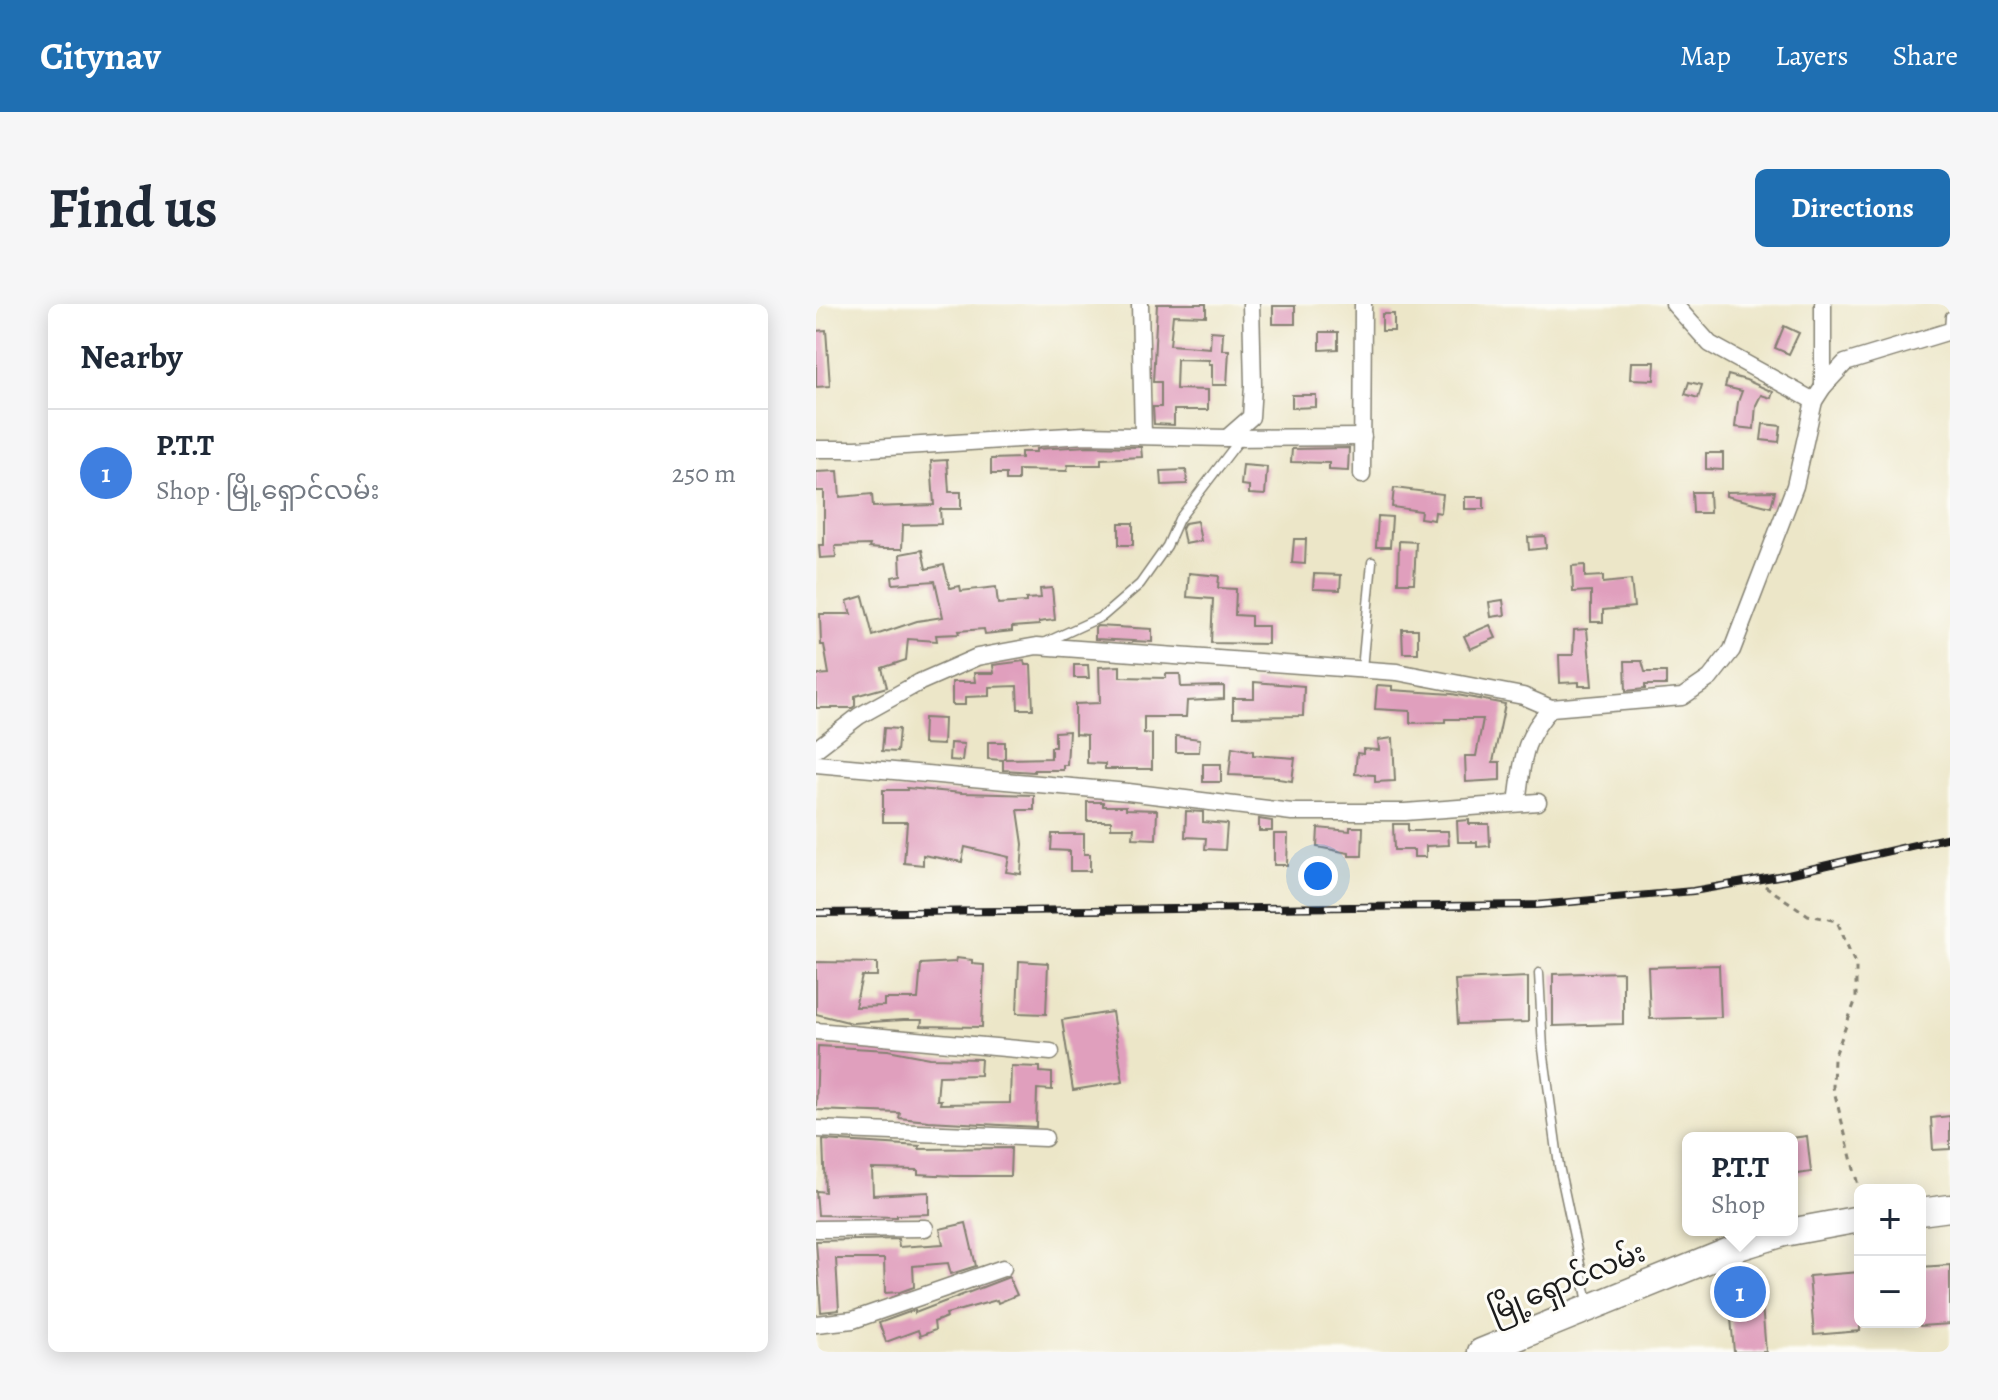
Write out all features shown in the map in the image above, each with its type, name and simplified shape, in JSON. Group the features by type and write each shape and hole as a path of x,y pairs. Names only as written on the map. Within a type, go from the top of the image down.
{"highway":[{"path":"1926,1211 1950,1208"},
{"name":"မြို့ရှောင်လမ်း","path":"1798,1230 1854,1220"},
{"name":"မြို့ရှောင်လမ်း","path":"1481,1352 1742,1246 1774,1236"}],"street":[{"path":"1140,304 1143,435"},
{"path":"1234,438 1251,417 1251,304"},
{"path":"1362,475 1363,304"},
{"path":"1674,304 1710,344 1819,394"},
{"path":"816,749 859,716 920,682 977,657 1037,646 1397,672 1523,696 1551,708 1682,697 1710,678 1732,650 1789,501 1819,394 1823,304"},
{"path":"1819,394 1845,363 1950,326"},
{"path":"816,449 1085,435 1363,437"},
{"path":"1517,803 1526,743 1535,726 1551,708"},
{"path":"816,764 1128,792 1292,812 1405,812 1538,802"},
{"path":"816,1031 1051,1052"},
{"path":"816,1129 1045,1138"},
{"path":"816,1229 925,1228"},
{"path":"816,1324 853,1320 1003,1268"}],"lane":[{"path":"1037,646 1103,616 1140,584 1234,438"},
{"path":"1362,670 1372,562"},
{"path":"1539,973 1543,1049 1559,1166 1589,1307"}],"path":[{"path":"1765,886 1808,915 1837,921 1856,966 1856,999 1834,1058 1833,1087 1858,1184"}],"building":[{"path":"1157,304 1206,304 1206,316 1173,315 1170,345 1210,348 1211,331 1223,332 1222,350 1229,350 1227,385 1212,385 1212,364 1209,360 1177,359 1176,389 1208,390 1208,410 1174,410 1174,425 1154,424 1153,407 1161,407 1161,382 1153,382"},
{"path":"1273,306 1295,306 1295,324 1273,324"},
{"path":"1382,314 1394,314 1394,331 1382,331"},
{"path":"1784,326 1799,333 1789,354 1775,348"},
{"path":"826,330 830,386 816,387 816,331"},
{"path":"1320,332 1338,332 1338,349 1320,350"},
{"path":"1631,362 1655,362 1654,380 1630,379"},
{"path":"1728,375 1773,392 1771,398 1761,395 1756,405 1754,429 1735,427 1742,391 1725,387"},
{"path":"1689,382 1702,385 1698,398 1685,394"},
{"path":"1292,395 1316,395 1316,407 1292,408"},
{"path":"1763,424 1781,426 1779,442 1761,440"},
{"path":"1141,447 1142,457 1101,459 1101,465 1068,465 1067,471 1018,470 1018,481 1006,481 1006,474 991,474 991,459 1021,458 1021,452 1036,452 1036,449"},
{"path":"1349,448 1348,471 1329,470 1329,463 1291,462 1292,449"},
{"path":"1706,453 1723,453 1723,470 1706,469"},
{"path":"947,460 949,492 961,492 961,509 940,509 941,524 903,525 902,549 869,548 870,545 835,546 836,557 820,558 819,545 824,545 824,491 816,491 816,472 838,471 840,497 872,494 873,507 934,505 931,461"},
{"path":"1243,465 1267,467 1265,495 1249,494 1249,486 1241,485"},
{"path":"1186,470 1187,484 1162,485 1161,471"},
{"path":"1394,488 1443,494 1441,513 1435,512 1434,520 1420,518 1421,511 1392,507"},
{"path":"1775,491 1771,507 1726,496 1726,492"},
{"path":"1692,492 1709,492 1710,513 1693,513"},
{"path":"1465,497 1484,497 1484,509 1465,509"},
{"path":"1378,516 1392,517 1390,547 1376,547"},
{"path":"1197,521 1201,541 1185,544 1182,529 1185,523"},
{"path":"1119,523 1133,523 1133,545 1119,545"},
{"path":"1545,536 1546,548 1529,550 1528,537"},
{"path":"1294,539 1306,539 1305,564 1292,563"},
{"path":"1399,541 1416,542 1414,583 1398,583"},
{"path":"922,550 926,569 944,565 950,588 960,586 961,591 996,587 998,604 1041,598 1040,589 1052,588 1055,620 1012,627 1012,631 985,634 984,629 958,631 959,634 936,635 937,641 908,639 906,660 882,668 887,687 855,696 855,706 852,708 816,708 816,675 829,674 824,645 821,645 820,614 851,614 847,601 863,596 873,636 917,621 943,617 935,581 893,584 892,577 901,575 900,554"},
{"path":"1585,565 1585,577 1603,576 1603,583 1631,580 1634,607 1603,610 1603,622 1591,622 1591,591 1573,592 1572,566"},
{"path":"1189,573 1219,576 1218,588 1236,589 1235,615 1251,616 1251,626 1268,626 1268,644 1211,643 1213,599 1187,597"},
{"path":"1314,574 1341,575 1340,590 1313,589"},
{"path":"1503,600 1505,615 1491,617 1489,602"},
{"path":"1490,625 1496,638 1470,649 1464,636"},
{"path":"1097,626 1152,629 1152,642 1095,639"},
{"path":"1402,629 1418,629 1418,653 1403,653"},
{"path":"1587,629 1592,686 1579,686 1579,682 1560,683 1559,655 1573,655 1574,630"},
{"path":"1024,661 1025,665 1031,665 1033,709 1018,709 1017,686 989,687 989,696 965,697 965,705 952,705 952,682 975,682 974,673 994,673 993,665"},
{"path":"1625,661 1642,661 1645,672 1666,672 1666,685 1645,685 1645,689 1626,691"},
{"path":"1074,665 1088,665 1089,678 1074,678"},
{"path":"1120,666 1120,677 1166,678 1166,674 1180,674 1181,687 1224,686 1224,699 1187,701 1186,717 1144,717 1144,733 1152,734 1152,769 1105,769 1105,764 1087,763 1087,735 1075,734 1075,704 1100,703 1099,667"},
{"path":"1254,682 1304,686 1303,716 1233,717 1233,698 1254,698"},
{"path":"1377,685 1392,686 1392,690 1452,694 1505,704 1493,762 1500,762 1500,780 1466,782 1465,756 1476,756 1483,719 1410,723 1410,711 1375,709"},
{"path":"924,718 944,719 943,745 923,744"},
{"path":"884,728 899,729 897,752 882,751"},
{"path":"1069,731 1067,765 1063,765 1063,770 1003,770 1003,760 988,759 988,742 1005,742 1005,759 1051,758 1055,732"},
{"path":"1176,736 1200,739 1199,752 1176,752"},
{"path":"1393,738 1395,781 1375,782 1375,775 1355,774 1357,753 1363,754 1363,749 1379,750 1378,740"},
{"path":"950,743 964,744 962,761 949,760"},
{"path":"1232,747 1253,751 1253,755 1295,758 1292,781 1278,777 1229,775"},
{"path":"1203,764 1221,764 1221,782 1203,782"},
{"path":"907,788 1034,795 1034,810 1018,810 1023,844 1021,874 1006,872 1009,857 965,847 962,862 923,855 923,865 904,863 907,822 883,822 883,790"},
{"path":"1087,802 1126,806 1126,809 1157,810 1156,839 1133,838 1134,828 1111,828 1111,821 1087,821"},
{"path":"1186,811 1203,812 1203,822 1227,824 1225,850 1205,849 1206,838 1185,837"},
{"path":"1259,819 1272,821 1272,831 1259,831"},
{"path":"1469,820 1469,824 1489,824 1490,846 1477,847 1477,842 1458,842 1457,821"},
{"path":"1393,824 1408,824 1408,831 1448,831 1449,845 1426,846 1426,857 1414,857 1414,850 1394,850"},
{"path":"1350,827 1363,827 1362,856 1349,856 1349,853 1317,847 1318,828 1350,831"},
{"path":"1052,834 1084,834 1084,854 1090,854 1090,871 1070,871 1070,851 1051,850"},
{"path":"1274,834 1288,834 1287,865 1274,865"},
{"path":"956,958 984,965 982,1027 921,1026 922,1020 852,1023 816,1014 816,962 877,963 877,976 862,976 855,1007 884,1006 884,999 918,999 921,964 955,962"},
{"path":"1019,961 1048,963 1046,1014 1017,1013"},
{"path":"1719,965 1721,1017 1650,1019 1648,967"},
{"path":"1623,972 1623,1024 1553,1026 1553,974"},
{"path":"1528,977 1528,1022 1458,1024 1455,980"},
{"path":"1112,1012 1123,1082 1073,1090 1062,1020"},
{"path":"818,1046 888,1050 930,1058 981,1059 980,1075 939,1076 937,1100 941,1100 940,1104 1010,1103 1011,1066 1040,1067 1040,1072 1052,1073 1052,1090 1037,1089 1036,1127 899,1118 900,1113 816,1110"},
{"path":"1950,1116 1950,1149 1933,1150 1931,1118"},
{"path":"1807,1136 1811,1172 1798,1174 1798,1137"},
{"path":"823,1140 920,1146 919,1149 1011,1148 1010,1176 955,1176 918,1174 918,1170 872,1169 873,1195 929,1192 929,1214 897,1217 818,1215 816,1191 825,1192"},
{"path":"966,1223 976,1266 951,1274 948,1263 913,1266 914,1287 885,1293 884,1259 836,1259 839,1310 821,1312 816,1241 898,1239 899,1247 943,1244 940,1229"},
{"path":"1950,1265 1950,1324 1926,1326 1926,1267"},
{"path":"1854,1272 1854,1328 1860,1328 1860,1331 1814,1335 1809,1276"},
{"path":"1009,1277 1017,1295 998,1303 997,1300 946,1314 947,1317 934,1322 935,1330 920,1336 918,1330 886,1342 879,1323 915,1310 915,1313"},
{"path":"1760,1282 1766,1352 1734,1352 1728,1284"}],"railway":[{"path":"816,913 1537,905 1693,891 1784,875 1950,837"}],"place":[{"name":"P.T.T","path":"1740,1292"}]}
